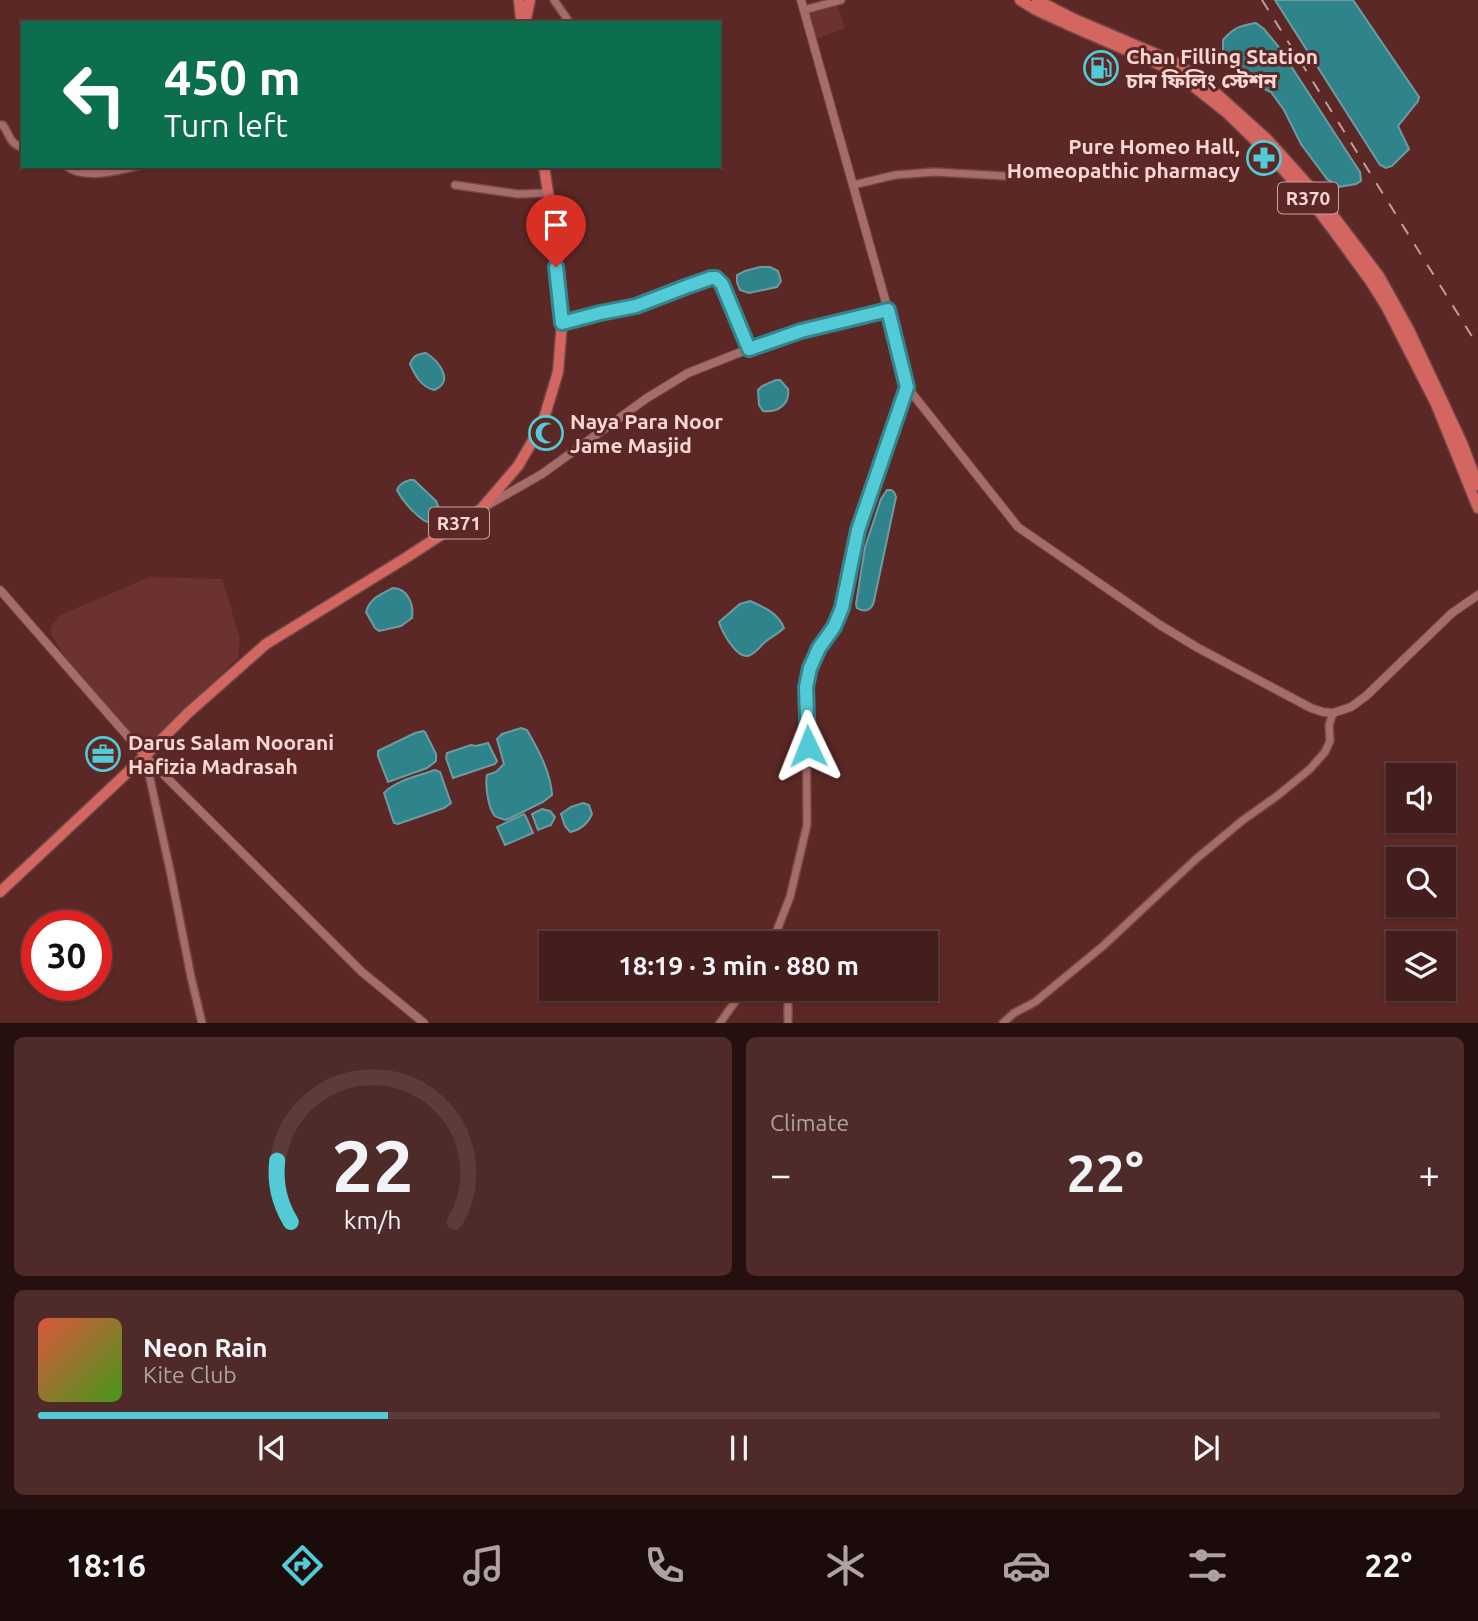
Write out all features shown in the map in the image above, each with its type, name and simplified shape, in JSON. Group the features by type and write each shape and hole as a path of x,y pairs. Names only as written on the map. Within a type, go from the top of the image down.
{"main road":[{"path":"519,0 523,21"},
{"path":"524,21 530,0"},
{"name":"R370","path":"1020,0 1071,26 1174,71 1227,113 1273,158 1327,221 1381,298 1436,404 1478,508"},
{"name":"R370","path":"1039,1 1175,62 1231,104 1268,139 1320,198 1379,276 1409,330 1462,443 1478,485"},
{"name":"R371","path":"0,892 187,713 266,644 481,509 518,466 542,425 558,372 562,323 544,168"}],"street":[{"path":"554,0 569,21"},
{"path":"802,0 907,387 1018,527 1160,625 1198,648 1323,712 1333,713 1351,708 1452,613 1478,595"},
{"path":"804,10 841,0"},
{"path":"0,125 7,131 13,145 21,147"},
{"path":"68,168 95,174 127,168"},
{"path":"853,185 895,175 934,172 1005,176"},
{"path":"455,184 518,194 548,194"},
{"path":"562,323 636,306 716,278 722,284 749,349"},
{"path":"481,509 542,474 647,398 688,373 784,335 888,310"},
{"path":"777,930 790,897 807,825 806,687 810,668 842,608 858,530 907,387"},
{"path":"0,590 145,756 362,972 424,1023"},
{"path":"1003,1023 1014,1013 1035,1002 1103,946 1196,859 1310,769 1325,752 1330,741 1329,724 1333,713"},
{"path":"145,756 202,1023"},
{"path":"720,1023 736,1001"},
{"path":"788,1001 788,1023"}],"shaded area":[{"path":"836,2 845,28 816,39 805,11"},
{"path":"150,577 222,579 240,638 238,658 142,748 71,667 50,632 52,624 62,614"}],"water":[{"path":"1275,0 1353,0 1419,97 1398,126 1409,149 1392,166 1386,168 1380,165"},
{"path":"1256,23 1278,46 1360,172 1361,181 1339,187 1327,179 1301,144 1284,110 1271,92 1250,83 1231,65 1223,52 1223,40 1238,28"},
{"path":"760,267 770,267 778,271 781,281 777,287 749,293 740,290 737,275"},
{"path":"426,353 436,361 443,372 443,382 434,390 422,383 410,364 416,356"},
{"path":"780,380 788,389 787,399 778,409 763,411 759,405 758,390"},
{"path":"414,480 436,501 441,513 438,521 433,523 423,520 399,494 399,486"},
{"path":"887,490 894,492 896,497 874,601 870,608 863,610 857,608 856,604 865,547 881,499"},
{"path":"393,588 403,591 409,598 412,618 401,626 379,631 366,612 373,600"},
{"path":"750,601 774,614 784,628 747,656 738,653 719,622 740,604"},
{"path":"521,728 527,730 547,770 552,795 506,820 495,816 491,808 487,775 496,772 504,764 497,739 502,734"},
{"path":"423,731 436,754 436,761 427,768 388,782 378,751"},
{"path":"488,743 497,761 495,764 453,778 446,758 447,753"},
{"path":"435,770 440,772 451,803 444,808 398,824 394,823 384,793 401,782"},
{"path":"583,803 589,805 592,814 583,826 570,832 561,814"},
{"path":"542,809 550,811 555,817 551,825 538,830 532,814"},
{"path":"524,814 533,833 505,845 497,827"}],"railway":[{"path":"1262,0 1478,346"}],"place":[{"name":"Chan Filling Station চান ফিলিং স্টেশন","path":"1101,68"},
{"name":"Pure Homeo Hall, Homeopathic pharmacy","path":"1264,158"},
{"name":"Naya Para Noor Jame Masjid","path":"546,433"},
{"name":"Darus Salam Noorani Hafizia Madrasah","path":"103,754"}],"route":[{"path":"556,267 562,323 636,306 716,278 722,284 749,349 784,335 888,310 907,387 858,530 842,608 810,668 806,687 808,746"}]}
